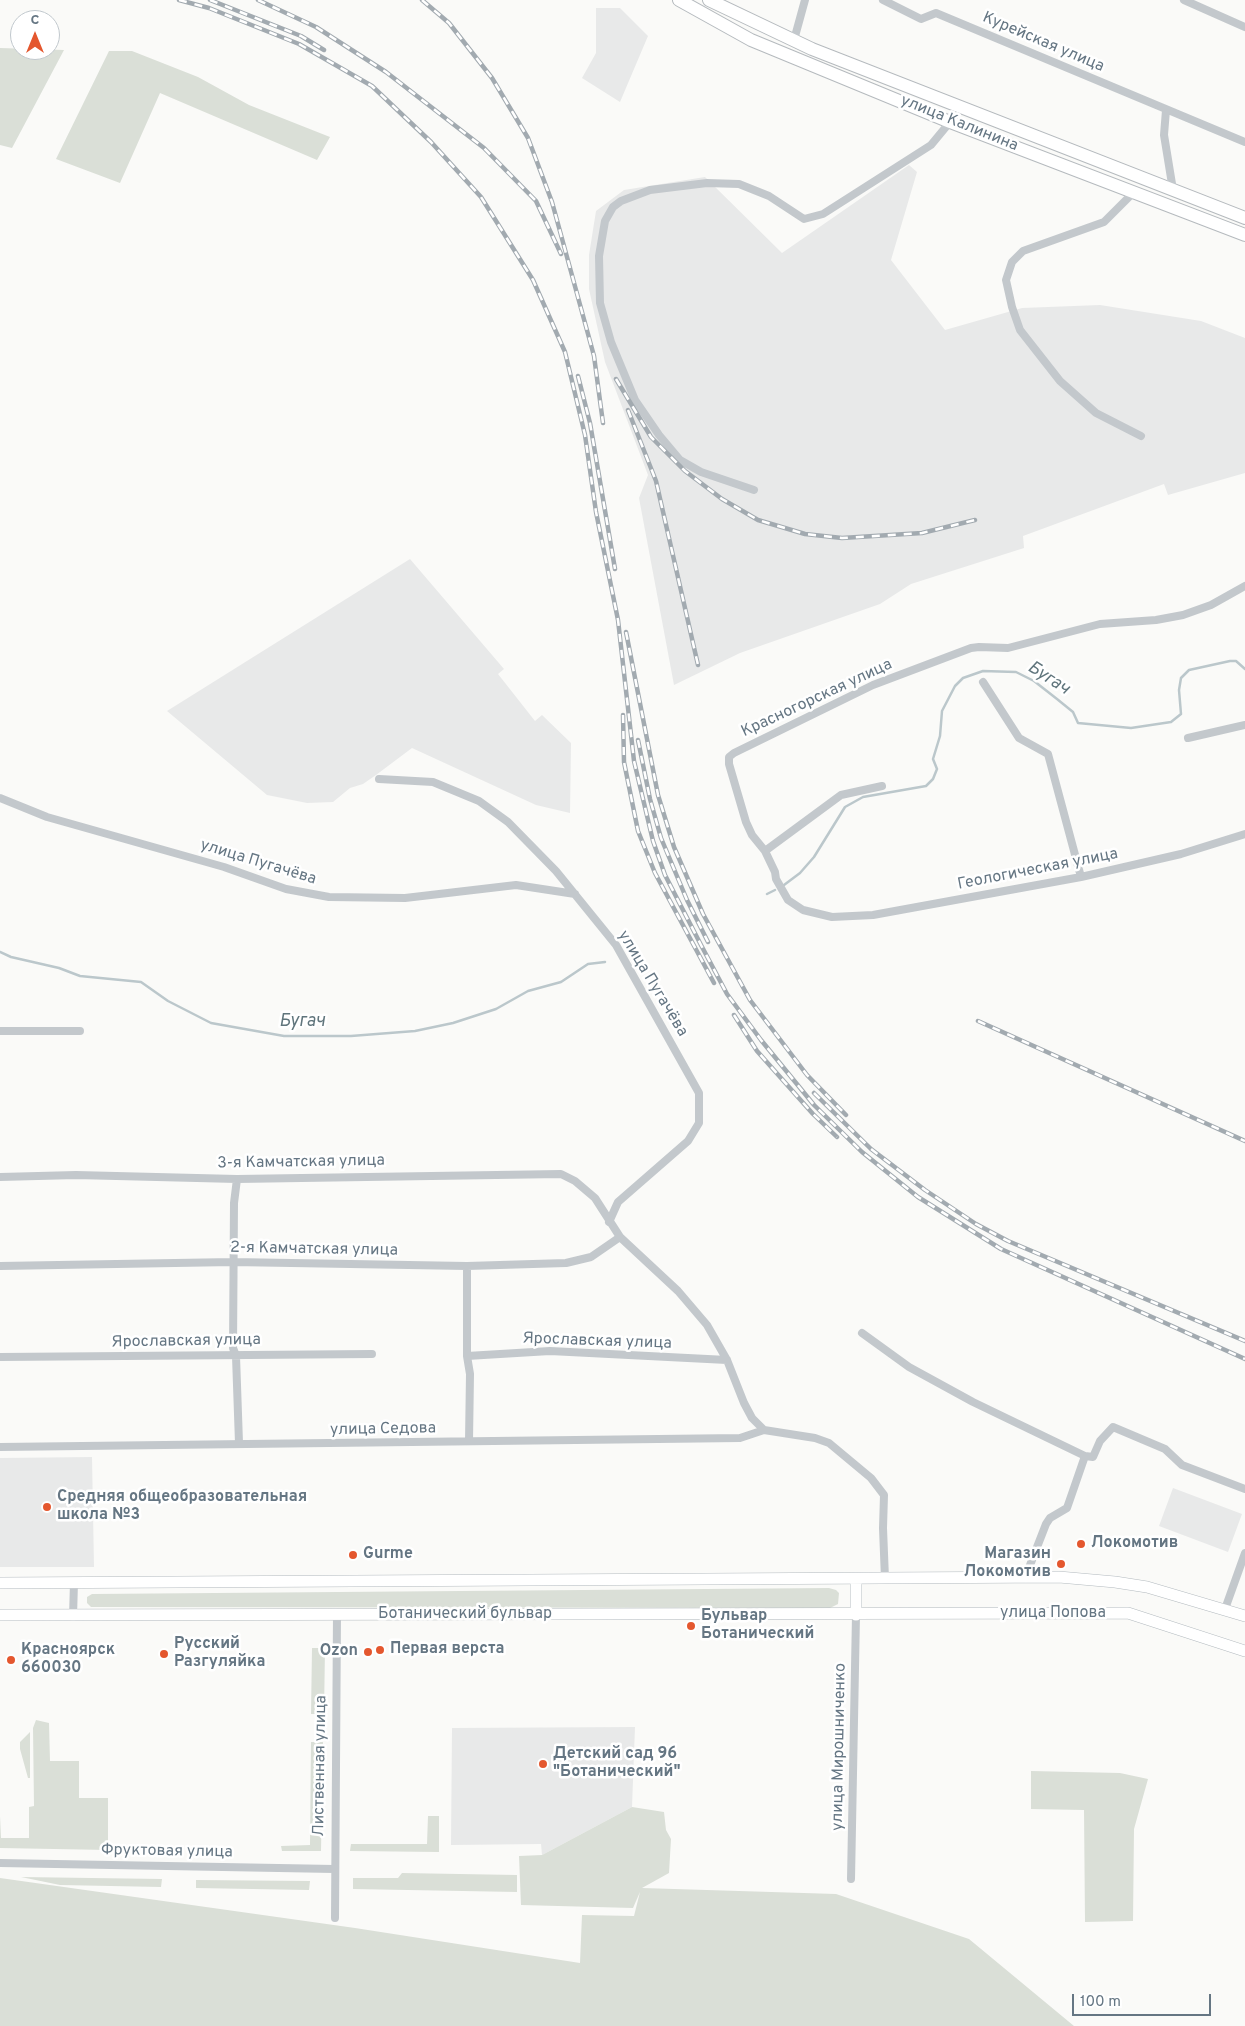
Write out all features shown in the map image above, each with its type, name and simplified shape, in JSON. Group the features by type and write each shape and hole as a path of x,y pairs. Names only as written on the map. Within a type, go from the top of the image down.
{"main road":[{"name":"улица Калинина","path":"679,0 751,40 950,122 1245,235"},
{"name":"улица Калинина","path":"709,0 794,40 1245,218"}],"street":[{"path":"794,40 805,0"},
{"name":"Курейская улица","path":"883,0 921,19 936,14 1245,142"},
{"path":"1184,0 1245,27"},
{"path":"1166,110 1164,135 1172,190"},
{"path":"754,490 701,472 680,460 659,435 635,400 611,342 600,303 599,256 605,222 613,207 621,201 650,190 707,183 739,184 769,196 804,220 823,214 932,145 950,122"},
{"path":"1134,192 1104,222 1023,251 1012,262 1006,280 1012,307 1020,330 1060,380 1096,413 1141,436"},
{"name":"Красногорская улица","path":"832,917 804,910 788,900 776,879 775,872 765,851 752,835 746,822 729,764 730,757 734,753 874,685 971,648 1008,648 1100,624 1183,616 1211,605 1245,586"},
{"path":"984,682 1019,738 1048,754 1081,877"},
{"path":"1188,738 1245,725"},
{"name":"улица Пугачёва","path":"379,779 433,782 479,801 508,822 575,894 620,951 699,1094 699,1123 688,1141 618,1202 610,1222"},
{"path":"765,851 840,795 882,786"},
{"name":"улица Пугачёва","path":"0,798 47,816 224,866 286,889 328,897 404,898 516,885 575,894"},
{"name":"Геологическая улица","path":"832,917 873,915 1081,877 1181,854 1245,834"},
{"path":"0,1031 80,1031"},
{"name":"3-я Камчатская улица","path":"0,1177 76,1175 237,1179 561,1174 575,1181 595,1198 620,1237 678,1291 707,1325 727,1360 752,1418 764,1430"},
{"path":"237,1179 234,1203 233,1348 236,1356 239,1443"},
{"name":"2-я Камчатская улица","path":"0,1266 233,1262 467,1266 566,1263 583,1260 600,1252 620,1237"},
{"path":"467,1266 467,1356 470,1374 469,1441"},
{"path":"862,1333 909,1367 973,1402 1085,1456 1093,1457 1100,1441 1113,1427 1165,1449 1182,1465 1245,1489"},
{"name":"Ярославская улица","path":"467,1356 550,1351 727,1360"},
{"name":"Ярославская улица","path":"0,1357 372,1354"},
{"path":"764,1430 815,1438 829,1443 871,1478 884,1495 885,1579"},
{"name":"улица Седова","path":"0,1447 130,1447 239,1443 310,1445 740,1438 764,1430"},
{"path":"1025,1578 1046,1524 1050,1518 1067,1508 1085,1456"},
{"path":"1225,1609 1245,1553"},
{"name":"улица Попова","path":"856,1580 1093,1579 1131,1584 1175,1594 1245,1616"},
{"path":"856,1580 856,1615"},
{"name":"Ботанический бульвар","path":"0,1583 856,1580"},
{"path":"74,1582 74,1616"},
{"name":"улица Попова","path":"856,1615 1128,1613 1245,1651"},
{"name":"Лиственная улица","path":"335,1918 337,1614"},
{"name":"Ботанический бульвар","path":"0,1615 856,1615"},
{"name":"улица Мирошниченко","path":"851,1879 856,1615"},
{"name":"Фруктовая улица","path":"0,1863 334,1869"}],"shaded area":[{"path":"596,8 620,8 648,36 620,102 582,78 596,53"},
{"path":"0,48 10,48 10,60 59,60 12,148 0,145"},
{"path":"109,51 132,51 198,77 249,105 330,137 317,160 160,93 120,183 56,159"},
{"path":"909,165 917,172 891,260 945,330 1022,308 1100,305 1201,321 1245,338 1245,473 1168,495 1164,484 1023,536 1024,548 911,584 880,604 740,653 674,685 639,498 648,475 605,362 589,289 589,255 596,211 624,190 705,177 782,253"},
{"path":"410,559 504,669 498,674 535,721 542,715 571,743 570,813 536,805 412,748 363,784 350,788 333,802 307,803 267,795 167,711"},
{"name":"Средняя общеобразовательная школа №3","path":"92,1457 94,1567 0,1567 0,1458"},
{"path":"1173,1488 1242,1514 1228,1552 1159,1526"},
{"path":"829,1588 839,1593 838,1604 830,1608 91,1607 87,1603 87,1597 92,1594"},
{"path":"312,1648 325,1648 324,1714 311,1714"},
{"path":"36,1720 49,1723 50,1761 79,1761 79,1798 108,1798 108,1850 0,1848 0,1816 1,1838 29,1838 29,1807 34,1806 33,1728"},
{"name":"Детский сад 96 \"Ботанический\"","path":"635,1727 632,1807 542,1855 541,1844 451,1845 452,1728"},
{"path":"30,1732 30,1778 28,1778 20,1749 20,1742"},
{"path":"311,1742 323,1742 321,1851 282,1851 281,1846 310,1845"},
{"path":"1031,1771 1120,1773 1148,1779 1134,1829 1133,1921 1085,1922 1084,1810 1031,1809"},
{"path":"632,1807 664,1812 666,1830 671,1839 669,1873 642,1888 836,1894 969,1939 1074,2026 0,2026 0,1878 355,1928 580,1963 582,1915 634,1916 640,1892 633,1908 521,1905 519,1856 542,1855"},
{"path":"428,1816 439,1816 439,1852 350,1851 351,1844 427,1844"},
{"path":"402,1873 517,1875 517,1892 353,1889 353,1878 398,1878"},
{"path":"21,1877 162,1879 161,1887 60,1885"},
{"path":"196,1880 310,1881 309,1890 196,1888"}],"waterway":[{"name":"Бугач","path":"784,885 800,873 814,857 845,807 863,797 926,786 933,779 937,769 933,759 940,736 942,711 955,686 963,678 983,671 1016,672 1034,681 1073,712 1078,723 1131,728 1171,722 1181,714 1179,690 1181,678 1189,670 1230,661 1236,661 1245,669"},
{"path":"767,894 775,890"},
{"name":"Бугач","path":"0,952 11,957 59,968 80,976 141,982 168,1001 211,1023 284,1036 351,1036 415,1031 453,1023 496,1009 528,991 561,982 588,964 605,962"}],"railway":[{"path":"179,0 209,8 299,44 372,86 431,142 481,197 533,280 565,352 585,435 596,512 618,620 634,761 653,841 665,875 727,994 761,1040 814,1105 862,1152 918,1197 1001,1249 1245,1359"},
{"path":"210,0 301,36 324,50"},
{"path":"258,0 316,27 386,72 484,148 536,201 561,254"},
{"path":"422,0 449,23 492,78 528,138 552,202 594,356 603,423"},
{"path":"578,376 590,423 615,569"},
{"path":"616,379 651,437 685,471 722,499 758,520 805,534 842,538 922,533 975,520"},
{"path":"628,410 656,481 698,665"},
{"path":"626,632 658,795 674,847 703,914 750,1000 807,1075 846,1115"},
{"path":"623,715 624,762 638,831 655,873 714,983"},
{"path":"638,740 650,799 661,838 687,900 708,942"},
{"path":"734,1015 757,1051 813,1114 837,1137"},
{"path":"978,1021 1245,1141"},
{"path":"814,1093 871,1149 925,1190 976,1224 1008,1241 1245,1341"}],"place":[{"name":"Средняя общеобразовательная школа №3","path":"47,1507"},
{"name":"Локомотив","path":"1081,1544"},
{"name":"Gurme","path":"353,1555"},
{"name":"Магазин Локомотив","path":"1061,1564"},
{"name":"Бульвар Ботанический","path":"691,1626"},
{"name":"Первая верста","path":"380,1650"},
{"name":"Ozon","path":"368,1652"},
{"name":"Русский Разгуляйка","path":"164,1654"},
{"name":"Красноярск 660030","path":"11,1660"},
{"name":"Детский сад 96 \"Ботанический\"","path":"543,1764"}]}
